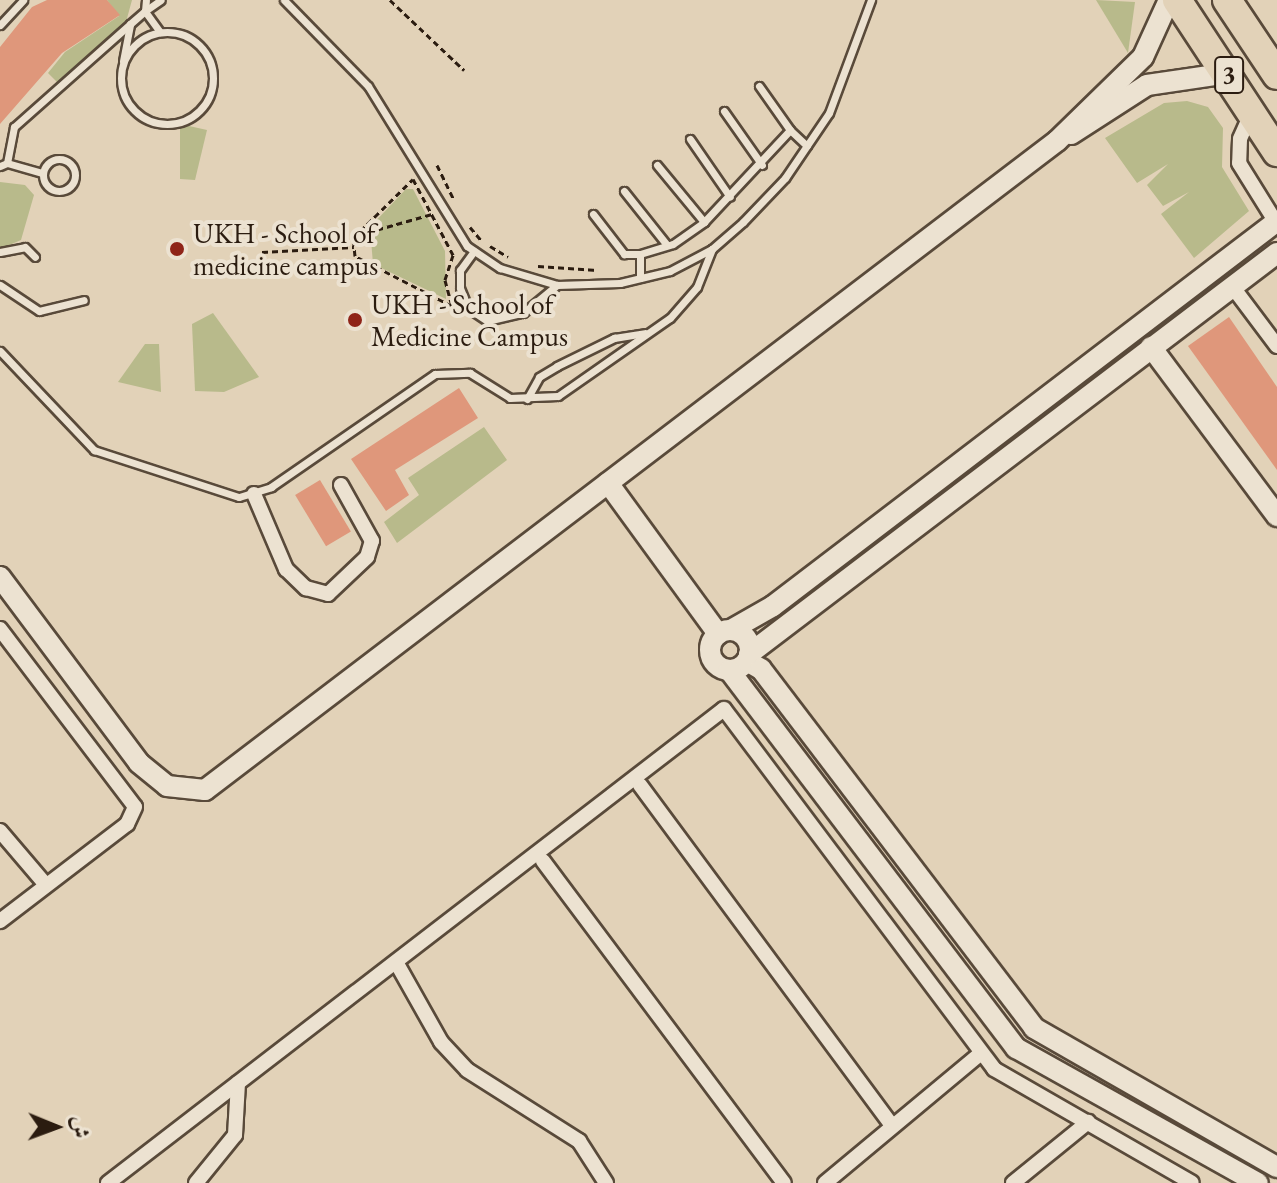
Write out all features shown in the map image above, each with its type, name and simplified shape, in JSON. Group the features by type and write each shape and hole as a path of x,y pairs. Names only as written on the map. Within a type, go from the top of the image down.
{"highway":[{"name":"3","path":"1177,0 1228,73 1277,152"},
{"name":"3","path":"1227,0 1277,75"}],"street":[{"path":"1057,141 1143,57 1169,0"},
{"path":"0,577 139,763 167,786 205,790 1057,141 1147,85 1228,73"},
{"path":"1252,113 1240,139 1239,163 1277,223 773,606 725,632 712,659 742,662 761,669 1034,1028 1277,1167"},
{"path":"742,662 1277,253"},
{"path":"1217,266 1277,346"},
{"path":"1151,347 1277,516"},
{"path":"1076,374 1090,394"},
{"path":"608,483 725,632 748,641 742,662"},
{"path":"254,494 286,569 306,588 328,594 367,557 372,541 341,485"},
{"path":"0,629 135,807 127,824 0,921"},
{"path":"742,662 1016,1048 1258,1183"},
{"path":"108,1183 724,709 994,1069 1192,1183"},
{"path":"640,785 892,1126"},
{"path":"0,831 46,885"},
{"path":"543,861 784,1183"},
{"path":"396,962 441,1042 467,1070 579,1141 606,1183"},
{"path":"825,1183 981,1053"},
{"path":"196,1183 235,1135 238,1083"},
{"path":"1013,1183 1088,1122"}],"lane":[{"path":"0,25 23,0"},
{"path":"146,0 145,11 160,32"},
{"path":"43,173 47,164 61,158 73,167 75,177 70,187 54,190 43,173 3,165 14,127 161,0"},
{"path":"284,0 368,86 474,251 500,268 557,285 640,278 712,249 785,178 829,113 871,0"},
{"path":"123,66 138,41 160,32 194,40 211,63 211,92 195,115 165,124 136,112 121,84 123,66 130,24"},
{"path":"759,86 790,130 807,146"},
{"path":"724,111 762,165"},
{"path":"593,214 624,254 640,254 667,245 704,222 762,165 790,130"},
{"path":"690,139 730,197"},
{"path":"657,165 704,222"},
{"path":"624,191 667,245"},
{"path":"0,252 25,247 35,257"},
{"path":"0,351 94,450 203,489 239,497 254,494 435,374 470,373 494,393 527,399 558,396 670,318 697,287 712,249"},
{"path":"474,251 460,270 460,288 468,308 487,321 523,313 557,285"},
{"path":"640,254 640,278"},
{"path":"0,285 39,311 84,300"},
{"path":"527,399 539,377 557,366 614,338 647,332"}],"path":[{"path":"390,0 464,70"},
{"path":"437,165 460,213"},
{"path":"413,179 432,214 453,255 445,280 452,306 370,268 355,256 356,235 413,179"},
{"path":"356,235 432,214"},
{"path":"466,222 511,259"},
{"path":"262,252 354,247"},
{"path":"525,263 597,270"}],"green space":[{"path":"107,0 132,0 126,22 57,82 48,73 65,52 119,16"},
{"path":"1096,0 1135,2 1128,53"},
{"path":"1187,101 1208,107 1223,128 1222,167 1249,211 1194,258 1161,214 1189,192 1163,206 1147,185 1168,164 1137,183 1105,138 1164,103"},
{"path":"180,124 207,130 195,180 180,179"},
{"path":"0,182 25,185 34,195 21,240 0,249"},
{"path":"406,189 413,189 445,251 446,299 373,264 370,227"},
{"path":"213,313 259,377 224,392 195,391 192,324"},
{"path":"145,344 159,344 161,392 118,382"},
{"path":"484,427 507,460 397,543 384,522 419,495 408,478"}],"building":[{"path":"47,0 107,0 120,15 62,53 0,124 0,47 32,7"},
{"path":"1229,317 1277,387 1277,470 1188,346"},
{"path":"459,388 478,418 395,470 409,495 386,511 351,459"},
{"path":"320,480 351,531 326,546 295,495"}],"place":[{"name":"UKH - School of medicine campus","path":"177,249"},
{"name":"UKH - School of Medicine Campus","path":"355,320"}]}
